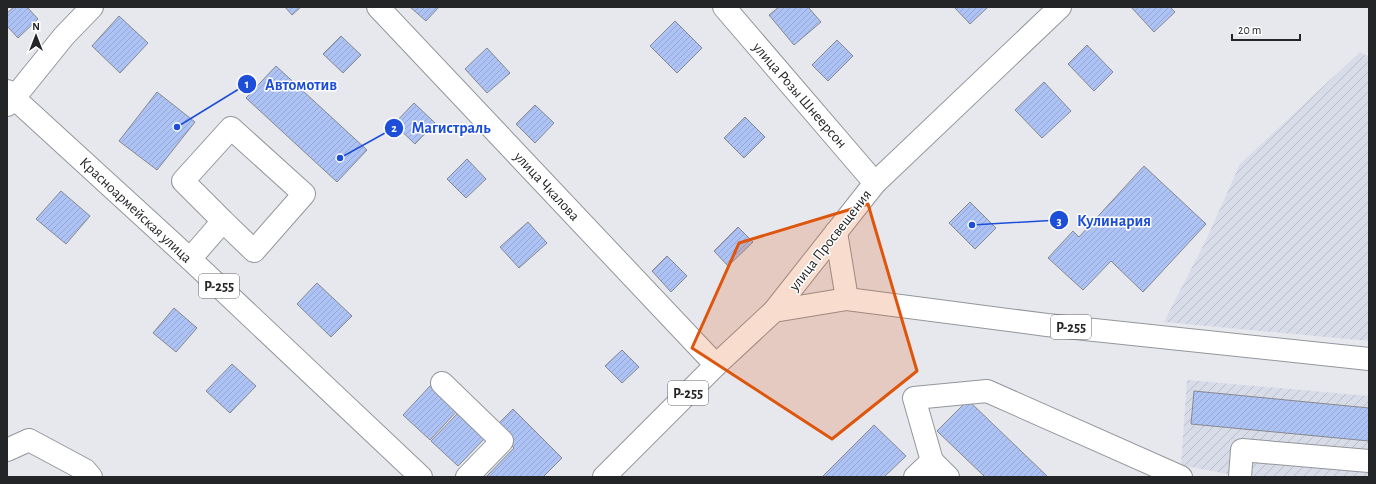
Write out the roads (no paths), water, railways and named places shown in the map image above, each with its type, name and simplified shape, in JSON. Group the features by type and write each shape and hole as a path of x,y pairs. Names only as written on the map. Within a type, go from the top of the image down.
{"main road":[{"path":"9,98 92,7"},
{"name":"улица Чкалова","path":"378,7 716,365"},
{"name":"улица Розы Шнеерсон","path":"724,7 875,183"},
{"name":"улица Просвещения","path":"604,477 716,365 774,311 875,183 1060,7"},
{"name":"Красноармейская улица","path":"9,98 190,259 421,477"},
{"path":"231,128 304,194 254,251 223,221 183,181 231,128"},
{"path":"190,259 223,221"},
{"path":"836,232 847,299"},
{"name":"Р-255","path":"774,311 847,299 1047,325 1369,359"},
{"path":"442,383 502,441 468,477"},
{"path":"948,477 932,461 914,398 987,391 1181,477"},
{"path":"7,450 29,440 85,470 91,477"},
{"path":"1240,477 1242,450 1369,461"},
{"path":"915,477 932,461"}],"place":[{"name":"Автомотив","path":"177,127"},
{"name":"Магистраль","path":"340,158"},
{"name":"Кулинария","path":"972,225"}]}
